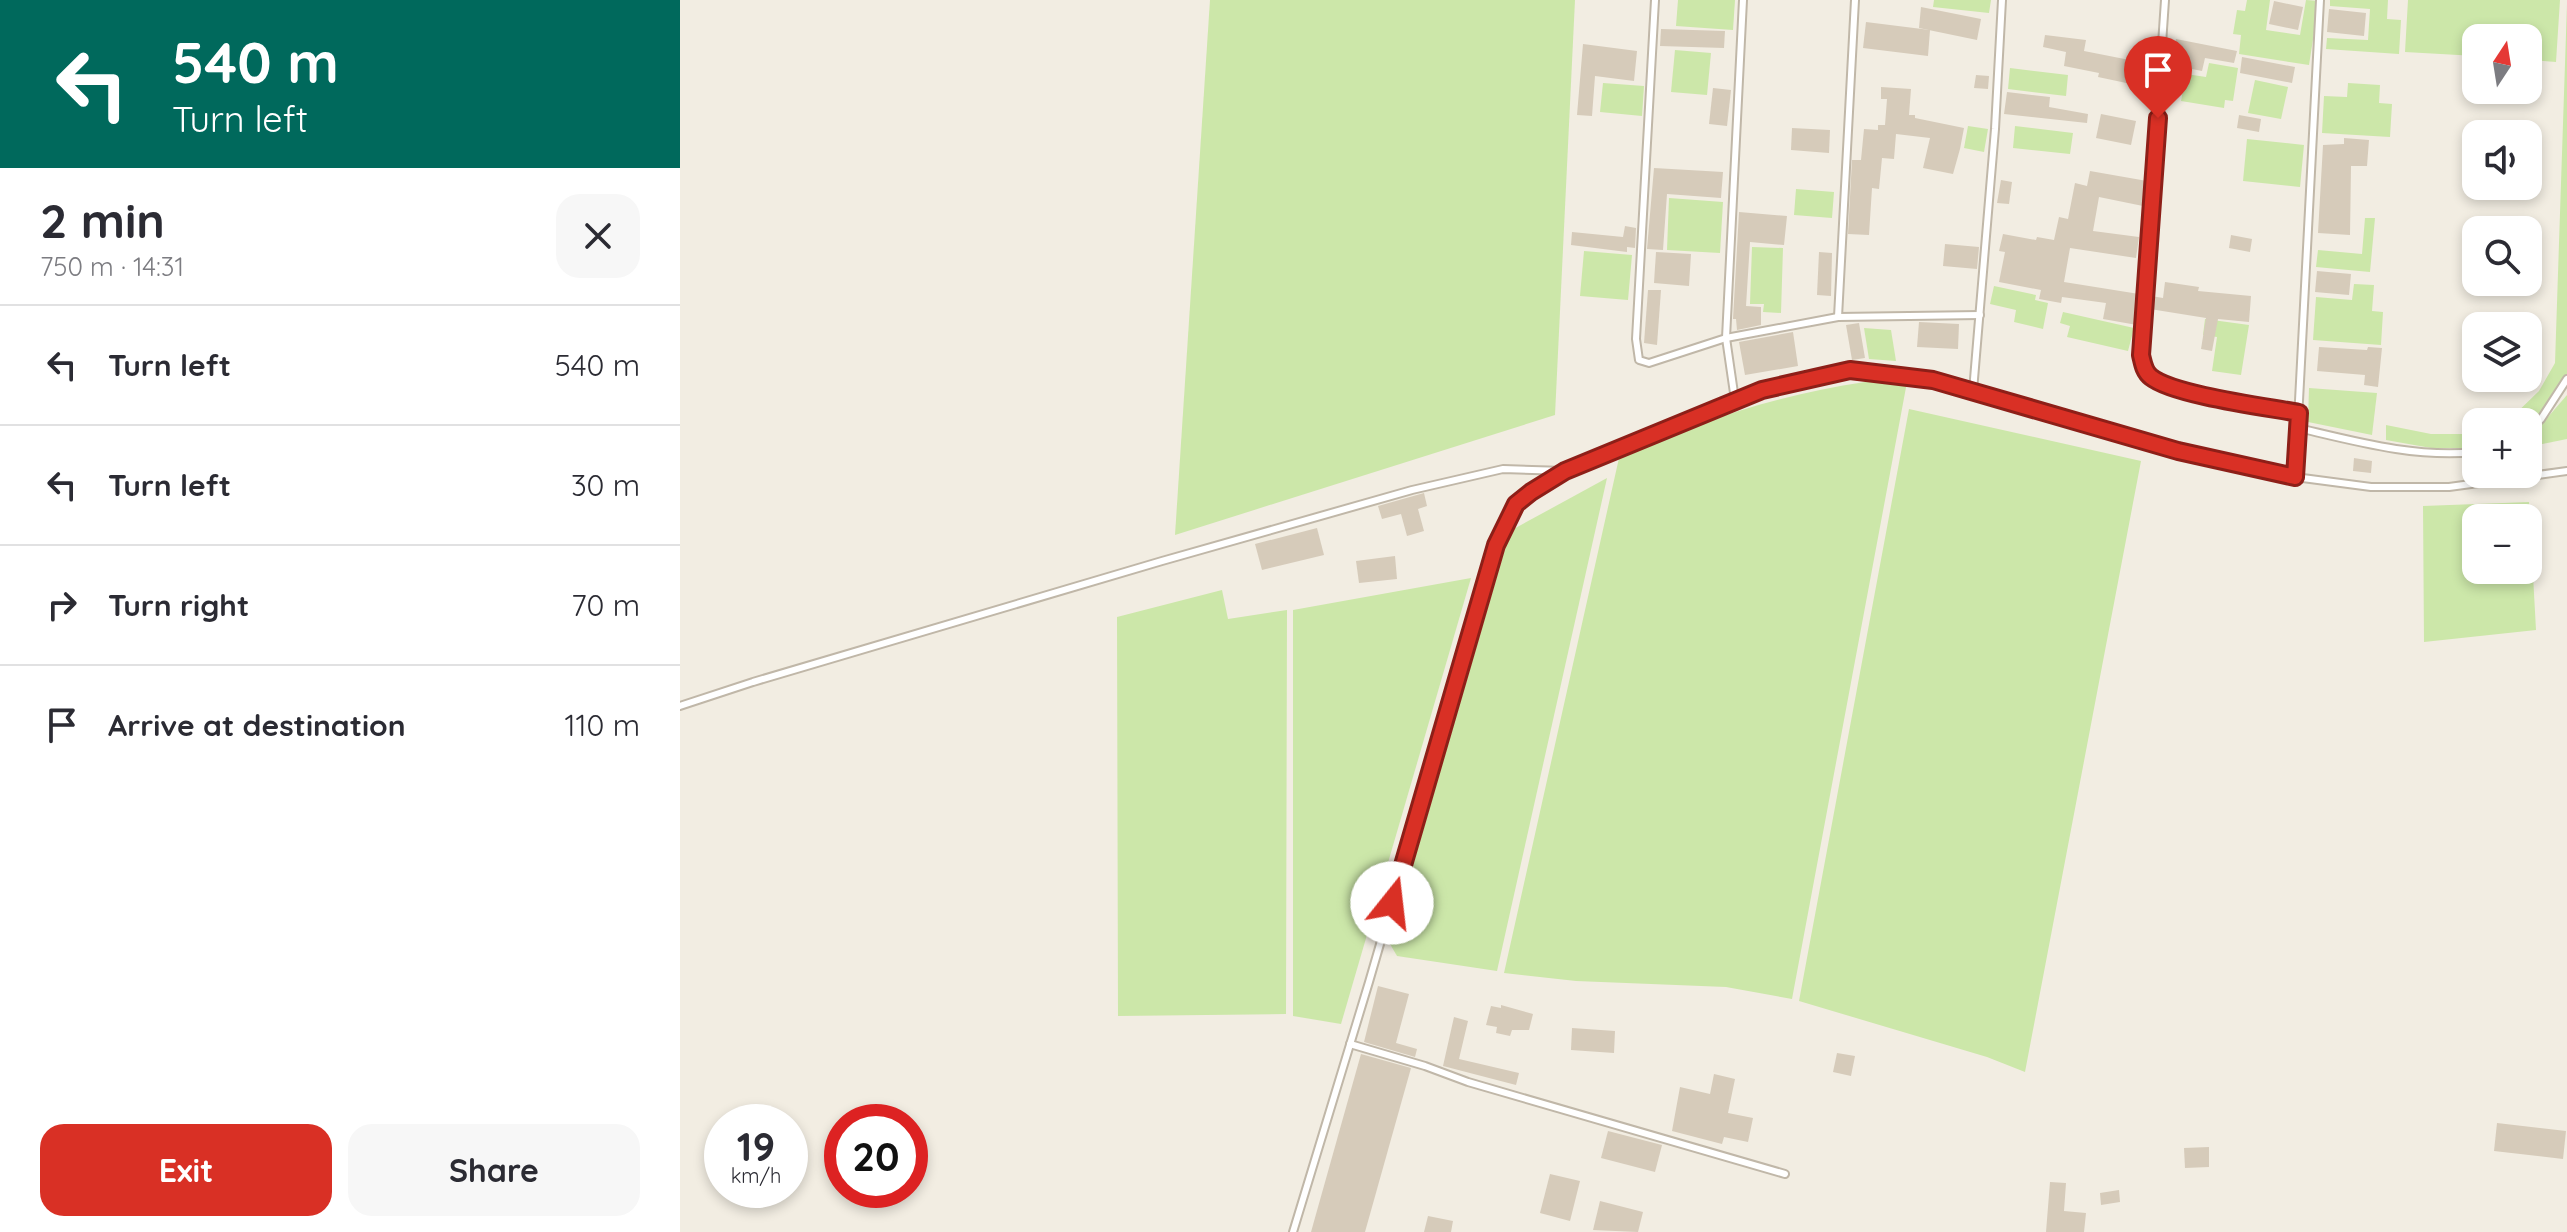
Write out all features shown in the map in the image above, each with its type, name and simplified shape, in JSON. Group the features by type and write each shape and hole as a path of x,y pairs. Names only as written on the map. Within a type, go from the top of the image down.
{"lane":[{"path":"1655,0 1637,355 1643,363 1726,338 1838,317 1980,315"},
{"path":"1735,400 1726,338 1743,0"},
{"path":"1838,317 1855,0"},
{"path":"1973,391 1995,129 2002,0"},
{"path":"2165,0 2141,355 2143,366 2147,375 2158,382 2195,393 2299,413"},
{"path":"2295,477 2320,0"},
{"path":"1293,1232 1496,545 1516,504 1565,471 1762,390 1850,370 1933,380 2178,451 2295,477 2371,487 2449,487 2567,471"},
{"path":"2542,417 2567,379"},
{"path":"2298,428 2400,451 2437,455 2462,453"},
{"path":"680,706 768,677 1412,490 1503,469 1565,471"},
{"path":"1350,1044 1468,1082 1785,1174"}],"green space":[{"path":"1210,0 1575,0 1555,415 1175,535"},
{"path":"1678,0 1735,0 1733,30 1676,26"},
{"path":"1934,0 1991,0 1989,13 1933,7"},
{"path":"2247,0 2270,0 2266,30 2300,35 2306,0 2319,1 2309,65 2239,54 2241,35 2233,34 2237,10 2245,11"},
{"path":"2330,0 2388,0 2387,19 2401,20 2399,54 2326,49 2327,38 2368,40 2370,9 2330,6"},
{"path":"2408,0 2560,0 2556,62 2542,61 2542,24 2462,24 2462,55 2405,52"},
{"path":"2567,4 2567,378 2542,410 2542,408 2521,408 2538,392 2542,392 2542,386 2555,363"},
{"path":"1675,50 1711,53 1707,95 1671,92"},
{"path":"2209,63 2238,68 2233,101 2225,100 2224,108 2181,101 2186,74 2206,77"},
{"path":"2010,68 2068,75 2066,96 2008,89"},
{"path":"2255,80 2288,87 2281,119 2248,113"},
{"path":"1603,83 1644,86 1642,116 1600,112"},
{"path":"2348,83 2380,85 2379,103 2392,104 2390,137 2322,133 2324,96 2347,97"},
{"path":"1968,126 1988,129 1984,152 1964,148"},
{"path":"2015,126 2073,133 2070,154 2013,148"},
{"path":"2247,139 2304,145 2300,187 2243,181"},
{"path":"1796,189 1834,192 1832,218 1794,215"},
{"path":"1669,198 1723,202 1720,253 1667,250"},
{"path":"2365,218 2375,218 2370,272 2316,267 2318,250 2362,254"},
{"path":"1752,247 1783,248 1781,313 1763,312 1764,304 1750,304"},
{"path":"1584,251 1632,255 1628,300 1580,296"},
{"path":"2354,284 2374,285 2372,311 2383,312 2381,345 2313,340 2316,297 2352,300"},
{"path":"1994,286 2036,295 2035,300 2048,303 2043,329 2014,322 2016,310 1990,304"},
{"path":"2063,312 2134,328 2128,351 2067,337 2070,326 2060,323"},
{"path":"2205,319 2249,325 2241,375 2212,371 2217,337 2203,335"},
{"path":"1864,328 1891,330 1896,361 1869,359"},
{"path":"1865,382 1907,382 1792,999 1726,987 1576,981 1504,973 1619,458 1678,432 1739,411 1801,394"},
{"path":"2309,388 2377,393 2372,435 2308,422"},
{"path":"2567,395 2567,439 2542,444 2542,424"},
{"path":"1909,409 2141,461 2025,1072 1987,1057 1799,1001"},
{"path":"2386,425 2431,434 2462,434 2462,448 2431,448 2386,440"},
{"path":"1607,478 1497,971 1397,956 1390,944 1510,531"},
{"path":"2529,502 2529,504 2476,504"},
{"path":"2462,505 2462,584 2533,584 2536,630 2424,642 2423,506"},
{"path":"1471,578 1341,1024 1293,1016 1293,610"},
{"path":"1222,590 1228,619 1287,610 1286,1014 1118,1016 1117,617"}],"building":[{"path":"2274,1 2303,7 2298,30 2269,24"},
{"path":"1921,7 1981,19 1977,40 1919,28"},
{"path":"2329,9 2366,13 2364,36 2327,32"},
{"path":"1866,22 1930,30 1928,56 1863,48"},
{"path":"1661,29 1725,31 1724,48 1660,46"},
{"path":"2045,35 2086,40 2084,51 2155,65 2153,94 2130,90 2131,84 2098,77 2099,73 2064,66 2066,52 2043,47"},
{"path":"2176,39 2237,51 2234,63 2205,58 2202,71 2182,67 2177,98 2164,96 2166,67 2170,68"},
{"path":"1583,44 1637,51 1634,81 1595,76 1592,116 1577,115"},
{"path":"2242,57 2295,67 2292,83 2240,73"},
{"path":"1976,75 1989,76 1988,89 1974,88"},
{"path":"1881,87 1911,89 1909,115 1915,115 1915,118 1964,128 1960,149 1953,174 1923,168 1930,138 1896,134 1894,159 1882,158 1879,189 1872,188 1869,235 1848,234 1852,160 1861,160 1864,129 1878,130 1878,125 1885,125 1887,99 1881,99"},
{"path":"1713,88 1731,90 1727,126 1709,124"},
{"path":"2007,92 2050,97 2049,107 2088,114 2087,123 2004,114"},
{"path":"2101,114 2136,121 2131,145 2096,138"},
{"path":"2239,115 2261,119 2259,132 2237,128"},
{"path":"1792,128 1830,130 1829,153 1791,150"},
{"path":"2344,138 2369,140 2367,166 2351,166 2350,235 2318,233 2323,145 2344,144"},
{"path":"1654,168 1723,172 1721,198 1667,194 1663,250 1647,249"},
{"path":"2090,171 2147,181 2143,206 2099,197 2093,231 2139,237 2136,258 2070,248 2064,282 2139,294 2137,325 2103,319 2106,303 2062,297 2061,303 2039,299 2041,290 1999,282 2005,252 1999,251 2003,234 2054,240 2059,217 2068,219 2075,183 2087,186"},
{"path":"2001,180 2012,182 2009,204 1997,203"},
{"path":"1739,212 1787,216 1784,245 1750,242 1746,306 1761,307 1761,325 1737,330 1736,319 1733,319"},
{"path":"1625,226 1636,228 1635,248 1627,247 1627,252 1571,245 1572,232 1623,237"},
{"path":"2231,235 2252,239 2250,252 2229,248"},
{"path":"1945,244 1979,247 1977,269 1943,266"},
{"path":"1656,252 1691,254 1689,286 1654,283"},
{"path":"1819,252 1832,253 1831,296 1817,295"},
{"path":"2317,271 2351,274 2349,295 2315,292"},
{"path":"2165,282 2199,287 2198,291 2251,296 2249,322 2218,319 2212,351 2201,349 2206,318 2150,309 2151,296 2163,298"},
{"path":"1648,290 1661,290 1657,345 1644,343"},
{"path":"1919,322 1959,324 1958,349 1917,347"},
{"path":"1859,323 1865,358 1852,360 1846,325"},
{"path":"1793,332 1798,366 1745,375 1739,342"},
{"path":"2319,347 2382,348 2378,387 2364,385 2365,375 2317,371"},
{"path":"2354,458 2372,461 2371,473 2353,471"},
{"path":"1424,493 1427,506 1418,509 1424,531 1407,536 1401,514 1382,519 1378,506"},
{"path":"1317,528 1324,555 1262,570 1255,544"},
{"path":"1395,556 1397,579 1359,583 1356,561"},
{"path":"1378,986 1409,994 1396,1043 1417,1049 1415,1057 1364,1042"},
{"path":"1501,1005 1533,1014 1529,1030 1512,1030 1510,1036 1496,1033 1497,1027 1486,1025 1491,1006 1501,1008"},
{"path":"1454,1017 1468,1021 1459,1059 1519,1073 1516,1085 1443,1066"},
{"path":"1572,1028 1615,1031 1614,1053 1571,1050"},
{"path":"1837,1053 1855,1056 1851,1076 1833,1072"},
{"path":"1361,1054 1411,1068 1365,1232 1311,1232"},
{"path":"1714,1074 1735,1079 1728,1113 1753,1118 1748,1142 1724,1137 1722,1144 1672,1131 1680,1087 1710,1094"},
{"path":"2497,1123 2566,1131 2563,1159 2494,1151"},
{"path":"1608,1131 1662,1145 1655,1172 1601,1158"},
{"path":"2209,1147 2209,1167 2185,1168 2184,1148"},
{"path":"1550,1174 1580,1181 1570,1221 1540,1213"},
{"path":"2050,1182 2066,1183 2064,1211 2086,1213 2084,1232 2046,1232"},
{"path":"2119,1190 2120,1202 2101,1205 2100,1193"},
{"path":"1600,1201 1643,1212 1638,1232 1593,1230"},
{"path":"1428,1216 1453,1221 1451,1232 1424,1232"}],"route":[{"path":"1392,903 1496,545 1516,504 1565,471 1762,390 1850,370 1933,380 2178,451 2295,477 2299,413 2195,393 2158,382 2147,375 2143,366 2141,355 2158,118"}]}
